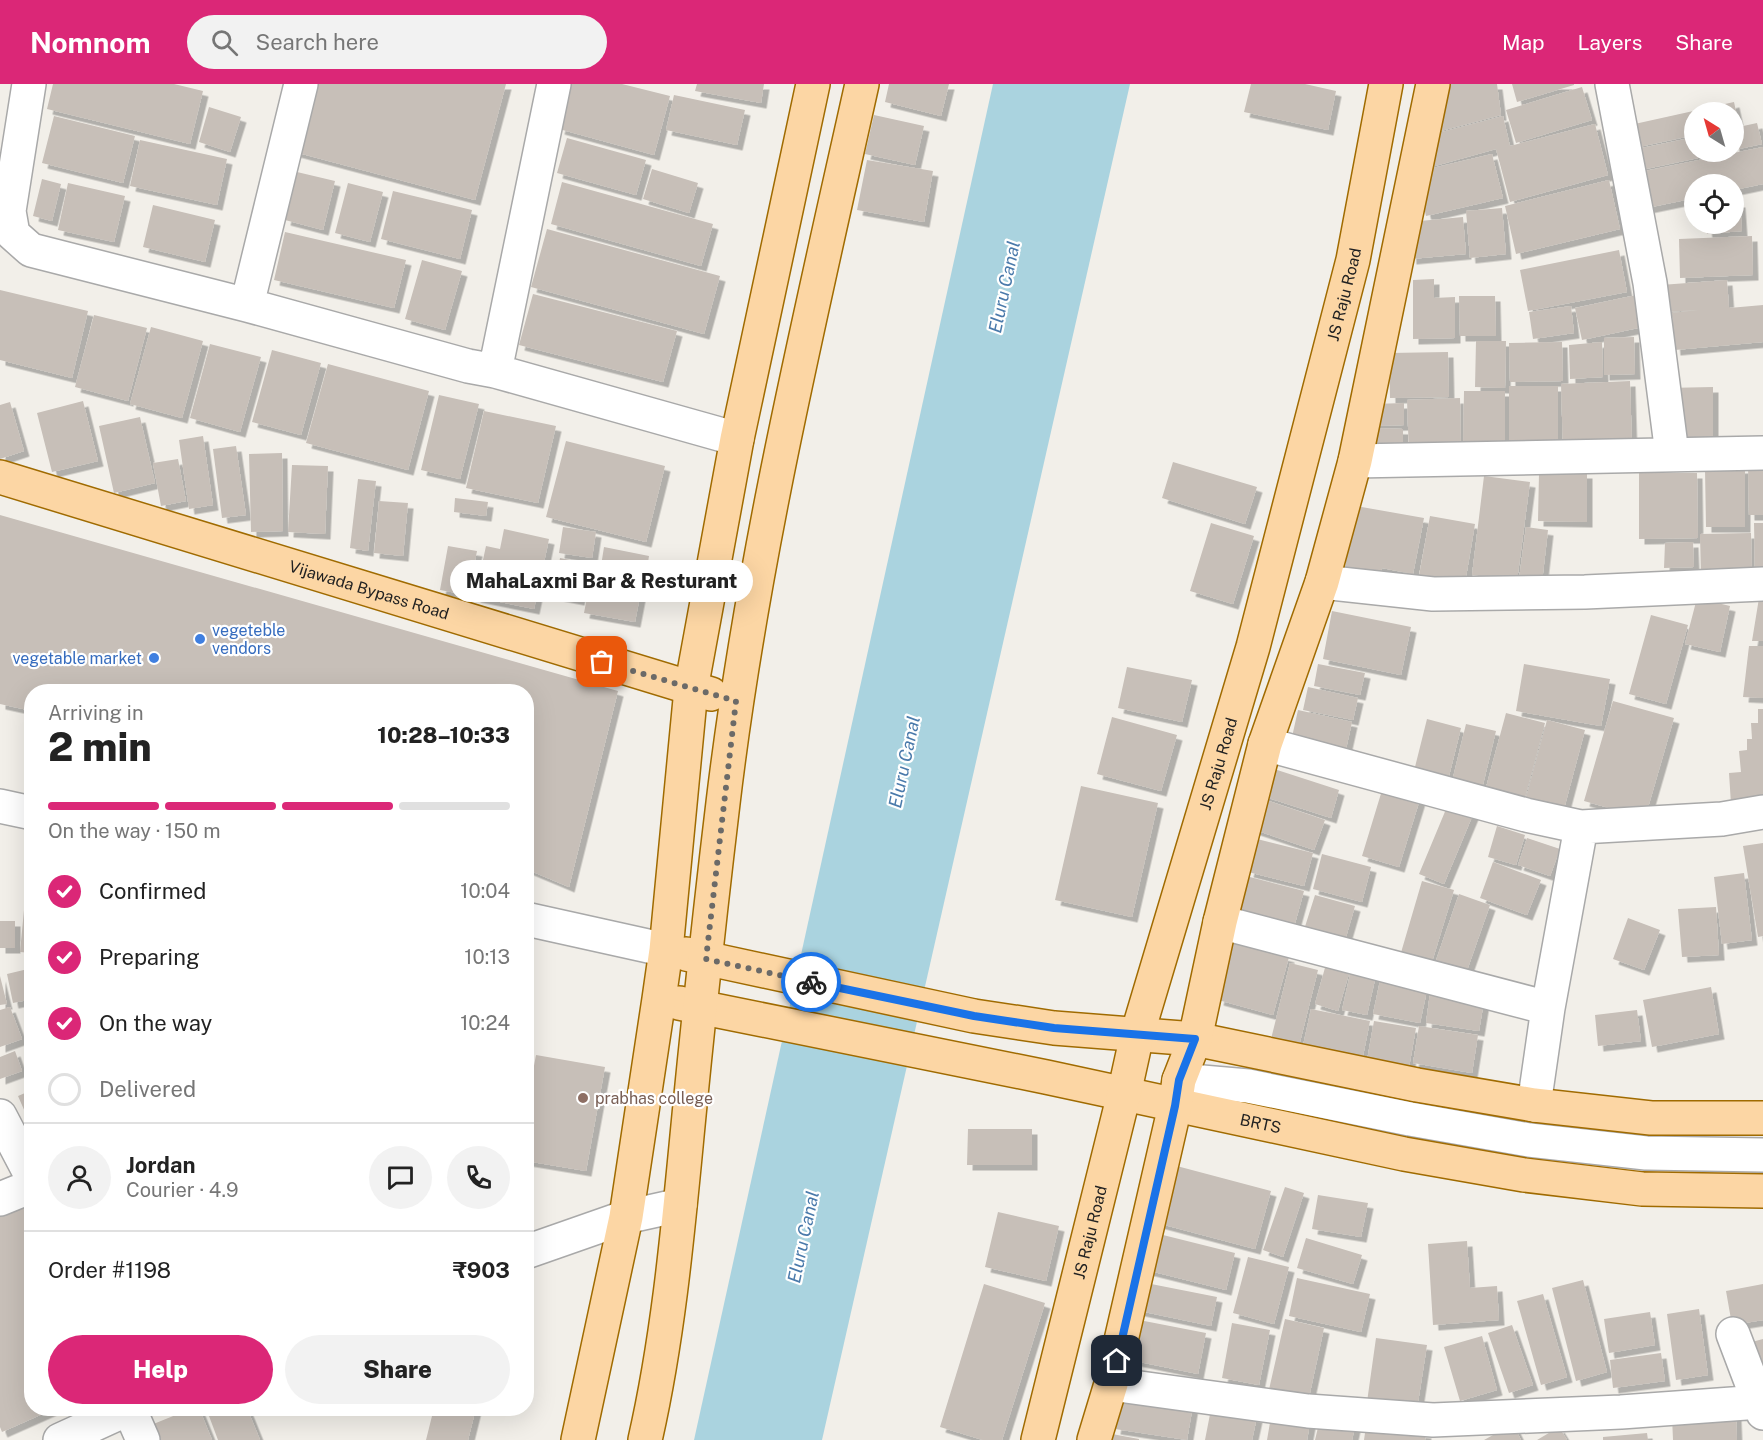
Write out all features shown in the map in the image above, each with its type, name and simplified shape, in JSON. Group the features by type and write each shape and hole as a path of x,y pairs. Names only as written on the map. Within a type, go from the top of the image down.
{"main road":[{"path":"578,1440 626,1217 660,999 691,689 736,439 813,84"},
{"path":"645,1440 658,1380 680,1205 699,1006 736,701 754,593 802,352 862,84"},
{"name":"JS Raju Road","path":"1038,1440 1137,1035 1259,624 1353,260 1386,84"},
{"path":"1094,1440 1111,1384 1177,1093 1195,1039 1220,922 1265,744 1322,582 1355,460 1432,84"},
{"name":"Vijawada Bypass Road","path":"0,477 736,701"},
{"path":"666,950 974,1016 1054,1028 1195,1039 1417,1085 1534,1105 1651,1118 1763,1118"},
{"name":"BRTS","path":"660,999 1124,1094 1177,1093 1404,1154 1524,1175 1642,1189 1763,1191"}],"street":[{"path":"29,84 9,211 13,234 31,250 247,305 468,366 495,370 736,439"},
{"path":"247,305 301,84"},
{"path":"495,370 554,84"},
{"path":"1612,84 1650,283 1672,454"},
{"path":"1355,460 1763,453"},
{"path":"1322,582 1433,594 1585,592 1763,584"},
{"path":"1265,744 1581,828 1722,819 1763,812"},
{"path":"0,806 24,811"},
{"path":"1534,1105 1548,1008 1581,828"},
{"path":"534,921 666,950"},
{"path":"1220,922 1548,1008"},
{"path":"1177,1093 1248,1086 1410,1119 1529,1140 1646,1153 1763,1155"},
{"path":"0,1116 24,1162"},
{"path":"0,1199 24,1189"},
{"path":"534,1249 626,1217 680,1205"},
{"path":"1111,1384 1308,1411 1433,1420 1761,1408 1733,1334"},
{"path":"60,1440 113,1416"},
{"path":"132,1416 143,1440"}],"water":[{"name":"Eluru Canal","path":"993,84 1130,84 822,1440 694,1440"}],"building":[{"path":"53,84 174,84 203,91 190,144 47,109"},
{"path":"309,84 506,84 475,200 291,151"},
{"path":"571,84 622,84 670,96 654,155 559,129"},
{"path":"697,84 764,84 761,103 695,91"},
{"path":"889,84 949,84 941,116 885,102"},
{"path":"1251,84 1305,84 1336,91 1328,130 1244,112"},
{"path":"1441,84 1497,84 1501,115 1433,133"},
{"path":"1512,84 1574,84 1574,85 1517,102"},
{"path":"1582,87 1592,120 1516,143 1506,110"},
{"path":"674,95 745,110 737,145 666,130"},
{"path":"209,107 241,117 230,152 199,142"},
{"path":"1684,113 1684,137 1634,148 1630,125"},
{"path":"874,115 924,126 915,165 865,154"},
{"path":"54,116 135,136 123,183 42,163"},
{"path":"1503,116 1510,146 1595,124 1608,175 1510,202 1496,149 1424,169 1423,137"},
{"path":"1757,123 1762,144 1744,148 1744,126"},
{"path":"567,138 646,160 636,195 557,173"},
{"path":"1684,139 1684,161 1636,171 1632,150"},
{"path":"140,140 227,159 217,205 130,186"},
{"path":"1763,147 1763,184 1744,188 1744,174 1684,174 1684,200 1642,209 1635,173 1689,162 1744,162 1744,151"},
{"path":"1492,154 1503,198 1426,216 1416,172"},
{"path":"867,160 933,171 924,222 857,210"},
{"path":"652,169 698,183 689,213 643,199"},
{"path":"297,172 335,181 323,230 285,220"},
{"path":"42,179 61,184 52,221 33,216"},
{"path":"1609,180 1620,229 1516,254 1505,206"},
{"path":"562,182 713,224 701,266 551,224"},
{"path":"68,183 125,196 114,242 58,230"},
{"path":"348,183 383,192 370,242 335,233"},
{"path":"393,191 472,210 460,259 381,239"},
{"path":"153,205 215,220 205,262 143,247"},
{"path":"1502,208 1506,254 1470,258 1466,211"},
{"path":"1463,217 1466,254 1411,259 1409,222"},
{"path":"547,229 720,276 704,334 531,287"},
{"path":"285,232 406,260 394,308 274,280"},
{"path":"1752,236 1753,275 1680,278 1679,239"},
{"path":"1619,250 1627,292 1528,311 1520,270"},
{"path":"422,260 462,271 445,330 405,319"},
{"path":"1434,279 1434,298 1455,297 1455,338 1413,339 1413,280"},
{"path":"1727,280 1729,308 1763,305 1763,342 1675,350 1672,313 1698,310 1663,312 1661,285"},
{"path":"0,290 88,311 72,378 0,360"},
{"path":"1646,293 1652,325 1582,340 1575,308"},
{"path":"533,294 677,331 663,382 519,345"},
{"path":"1459,296 1495,296 1496,336 1460,336"},
{"path":"1571,306 1574,333 1533,339 1529,312"},
{"path":"94,315 147,328 128,401 75,387"},
{"path":"151,327 203,341 182,418 130,404"},
{"path":"1634,337 1635,374 1604,375 1604,338"},
{"path":"1476,341 1506,341 1505,388 1475,387"},
{"path":"1562,342 1563,381 1510,382 1509,343"},
{"path":"1602,342 1603,377 1570,379 1569,345"},
{"path":"210,344 261,357 240,432 190,418"},
{"path":"272,350 321,363 301,435 252,422"},
{"path":"1448,352 1449,397 1390,398 1389,353"},
{"path":"328,364 429,391 408,470 306,443"},
{"path":"1630,381 1632,447 1563,450 1561,384"},
{"path":"1509,386 1558,386 1558,452 1509,452"},
{"path":"1713,387 1713,441 1667,442 1666,388"},
{"path":"1464,391 1505,391 1505,450 1463,450"},
{"path":"439,395 479,404 460,479 421,470"},
{"path":"1460,398 1461,453 1409,454 1407,400"},
{"path":"83,401 98,461 52,472 37,413"},
{"path":"10,402 24,451 0,459 0,405"},
{"path":"1404,403 1404,425 1374,426 1374,404"},
{"path":"484,411 556,426 538,503 466,488"},
{"path":"140,417 155,483 114,493 99,426"},
{"path":"1368,428 1403,429 1403,453 1367,453"},
{"path":"203,436 213,505 189,509 179,440"},
{"path":"566,441 665,466 646,542 546,517"},
{"path":"236,446 246,515 222,518 213,449"},
{"path":"282,453 283,531 251,532 249,454"},
{"path":"178,459 186,501 161,506 153,463"},
{"path":"1173,462 1257,487 1245,524 1162,498"},
{"path":"1748,464 1763,464 1763,515 1749,515"},
{"path":"292,465 328,466 325,534 288,532"},
{"path":"1745,468 1745,527 1706,527 1705,469"},
{"path":"1539,473 1587,473 1587,522 1538,521"},
{"path":"1639,473 1697,473 1698,538 1639,539"},
{"path":"1484,476 1530,482 1517,581 1472,575"},
{"path":"358,479 376,481 368,551 350,548"},
{"path":"455,498 488,502 486,516 454,512"},
{"path":"379,501 408,503 403,556 374,553"},
{"path":"1356,506 1424,518 1413,574 1382,568 1379,584 1343,578"},
{"path":"0,515 618,691 569,887 534,872 534,684 24,684 24,709 0,704"},
{"path":"1430,516 1475,524 1464,589 1418,581"},
{"path":"1211,523 1254,536 1233,604 1190,591"},
{"path":"1754,523 1763,523 1763,571 1755,572"},
{"path":"563,527 596,532 592,558 559,553"},
{"path":"1526,527 1548,530 1542,582 1519,579"},
{"path":"504,529 549,539 534,609 475,597 486,546 500,549"},
{"path":"1751,533 1752,576 1701,577 1700,534"},
{"path":"1693,542 1694,567 1664,568 1665,543"},
{"path":"448,546 477,551 468,595 440,590"},
{"path":"604,547 649,556 643,593 598,585"},
{"path":"560,558 596,565 592,584 583,583 579,600 553,595"},
{"path":"589,587 640,596 635,622 584,613"},
{"path":"1697,598 1730,606 1720,652 1685,644"},
{"path":"1759,598 1763,598 1763,641 1752,641"},
{"path":"1332,611 1411,627 1401,675 1323,659"},
{"path":"1651,615 1688,625 1666,704 1629,694"},
{"path":"1749,646 1763,646 1763,698 1743,697"},
{"path":"1318,664 1365,673 1360,695 1314,686"},
{"path":"1524,664 1610,679 1601,726 1516,711"},
{"path":"1127,667 1192,680 1182,722 1118,708"},
{"path":"1308,687 1358,698 1353,720 1303,710"},
{"path":"1613,701 1674,718 1645,818 1584,801"},
{"path":"1758,709 1763,709 1763,800 1731,804 1729,773 1741,772 1739,751 1747,750 1747,739 1752,739 1751,723 1758,723"},
{"path":"1298,710 1352,722 1344,758 1290,746"},
{"path":"1506,713 1545,723 1523,805 1484,795"},
{"path":"1112,717 1177,735 1161,791 1097,774"},
{"path":"1427,719 1461,728 1446,788 1412,779"},
{"path":"1547,720 1585,730 1564,809 1526,798"},
{"path":"1466,724 1496,731 1480,797 1450,790"},
{"path":"1271,768 1339,790 1331,818 1262,796"},
{"path":"1081,786 1158,803 1132,917 1055,900"},
{"path":"1383,787 1420,799 1399,867 1362,856"},
{"path":"1260,798 1325,820 1314,850 1249,828"},
{"path":"1449,802 1474,812 1444,884 1419,874"},
{"path":"1497,826 1525,835 1516,865 1488,857"},
{"path":"1527,838 1560,849 1550,876 1518,865"},
{"path":"1257,839 1313,853 1304,886 1248,872"},
{"path":"1763,843 1763,936 1758,937 1743,846"},
{"path":"1322,854 1371,867 1362,902 1313,889"},
{"path":"1493,862 1541,880 1527,915 1480,898"},
{"path":"1744,873 1752,940 1722,944 1714,877"},
{"path":"1246,876 1304,891 1294,927 1236,912"},
{"path":"1422,881 1454,890 1431,965 1400,956"},
{"path":"1459,894 1490,905 1464,979 1433,969"},
{"path":"1315,895 1355,906 1344,944 1303,933"},
{"path":"1716,907 1719,955 1682,957 1678,909"},
{"path":"24,910 24,952 20,952"},
{"path":"1628,918 1660,930 1644,970 1613,959"},
{"path":"0,921 15,921 15,948 0,948"},
{"path":"1233,942 1289,957 1273,1015 1218,1000"},
{"path":"1290,963 1318,970 1299,1046 1271,1039"},
{"path":"1326,964 1350,970 1338,1011 1315,1004"},
{"path":"24,970 24,1001 13,1003 7,974"},
{"path":"1351,970 1376,975 1367,1015 1342,1010"},
{"path":"0,976 7,1004 0,1005"},
{"path":"1381,976 1428,986 1420,1023 1373,1014"},
{"path":"1711,987 1719,1034 1652,1047 1643,1000"},
{"path":"1430,993 1484,1001 1479,1031 1426,1023"},
{"path":"10,1007 22,1039 0,1047 0,1010"},
{"path":"1311,1009 1370,1021 1361,1066 1301,1055"},
{"path":"1637,1010 1641,1041 1598,1046 1595,1015"},
{"path":"1374,1021 1416,1028 1408,1073 1366,1066"},
{"path":"1419,1026 1478,1035 1472,1073 1413,1063"},
{"path":"15,1051 22,1071 0,1079 0,1057"},
{"path":"536,1055 605,1067 586,1171 534,1162"},
{"path":"24,1093 24,1110 18,1096"},
{"path":"968,1129 1032,1129 1032,1165 967,1165"},
{"path":"1173,1165 1271,1191 1255,1249 1157,1223"},
{"path":"1285,1187 1304,1193 1283,1257 1263,1250"},
{"path":"1318,1195 1368,1203 1361,1237 1312,1229"},
{"path":"24,1202 24,1416 38,1416 2,1432 0,1427 0,1212"},
{"path":"998,1212 1059,1226 1046,1281 985,1267"},
{"path":"1151,1232 1235,1253 1226,1290 1142,1269"},
{"path":"1306,1238 1362,1255 1353,1284 1297,1268"},
{"path":"1467,1241 1470,1288 1497,1286 1499,1320 1433,1325 1428,1244"},
{"path":"1248,1257 1289,1267 1274,1324 1233,1313"},
{"path":"1297,1278 1370,1294 1361,1332 1289,1316"},
{"path":"1583,1280 1607,1372 1576,1381 1552,1288"},
{"path":"1141,1282 1217,1297 1211,1326 1135,1310"},
{"path":"984,1284 1045,1303 1002,1440 983,1440 940,1427"},
{"path":"1763,1284 1763,1320 1732,1325 1726,1291"},
{"path":"1543,1294 1567,1377 1541,1385 1517,1301"},
{"path":"1699,1309 1708,1375 1676,1380 1667,1314"},
{"path":"1650,1312 1655,1345 1609,1353 1604,1319"},
{"path":"1134,1319 1206,1333 1198,1374 1125,1359"},
{"path":"1285,1319 1324,1328 1308,1402 1268,1394"},
{"path":"1232,1323 1270,1330 1259,1385 1222,1378"},
{"path":"1512,1325 1533,1385 1509,1393 1488,1333"},
{"path":"1482,1336 1497,1390 1460,1401 1444,1347"},
{"path":"1376,1338 1427,1345 1417,1409 1367,1402"},
{"path":"1763,1339 1763,1380 1748,1343"},
{"path":"1661,1353 1665,1381 1613,1388 1610,1360"},
{"path":"1121,1393 1193,1405 1187,1440 1115,1429"},
{"path":"1211,1409 1257,1417 1252,1440 1205,1440"},
{"path":"1272,1411 1311,1418 1307,1440 1267,1440"},
{"path":"1736,1414 1737,1440 1673,1440 1672,1417"},
{"path":"1321,1415 1356,1422 1352,1440 1315,1440"},
{"path":"173,1416 202,1416 212,1440 151,1440 146,1427"},
{"path":"209,1416 250,1416 260,1440 218,1440"},
{"path":"432,1416 474,1416 468,1440 426,1440"},
{"path":"1513,1424 1521,1440 1484,1440"},
{"path":"1366,1426 1426,1433 1425,1440 1364,1440"},
{"path":"1559,1427 1567,1440 1537,1440"},
{"path":"1647,1433 1648,1440 1603,1440 1603,1437"},
{"path":"1112,1434 1139,1439 1139,1440 1111,1440"}],"way so far":[{"path":"602,662 736,701 706,959 811,982"}],"place":[{"name":"vegeteble vendors","path":"200,639"},
{"name":"vegetable market","path":"154,658"},
{"name":"MahaLaxmi Bar & Resturant","path":"602,662"},
{"name":"prabhas college","path":"583,1098"}],"route":[{"path":"811,982 974,1016 1054,1028 1195,1039 1179,1080 1117,1361"}]}
